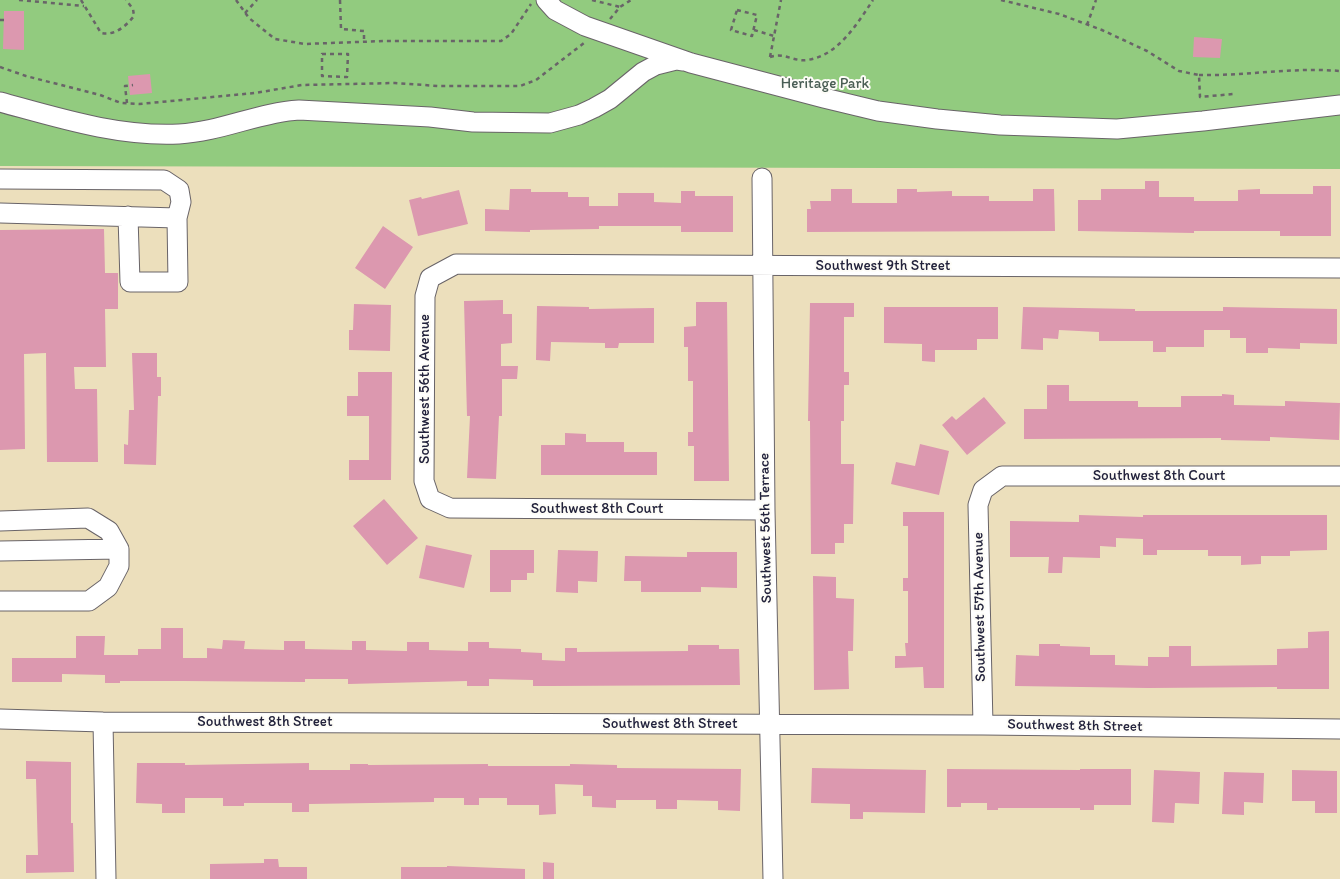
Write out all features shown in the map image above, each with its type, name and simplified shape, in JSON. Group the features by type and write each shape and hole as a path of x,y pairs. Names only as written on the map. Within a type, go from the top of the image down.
{"street":[{"path":"546,0 555,10 585,26 691,63"},
{"path":"0,102 84,125 133,133 180,134 230,126 284,111 299,110 430,117 473,122 550,123 579,115 594,108 610,99 643,72 656,65 676,60 878,111 1000,125 1117,129 1340,105"},
{"name":"Southwest 56th Terrace","path":"762,178 765,510 772,879"},
{"path":"0,179 164,180 179,190 181,202 177,218 178,282 130,282 128,216"},
{"path":"0,213 177,218"},
{"name":"Southwest 9th Street","path":"430,278 456,264 1340,268"},
{"name":"Southwest 56th Avenue","path":"430,278 425,296 424,481 430,499"},
{"name":"Southwest 8th Court","path":"983,490 1002,476 1340,476"},
{"name":"Southwest 57th Avenue","path":"983,490 978,505 983,725"},
{"name":"Southwest 8th Court","path":"430,499 450,508 765,510"},
{"path":"0,521 88,518 110,531 119,549 119,566 108,587 89,601 0,601"},
{"path":"0,551 119,549"},
{"name":"Southwest 8th Street","path":"0,719 103,722 983,725 1340,729"},
{"path":"103,722 106,879"}],"path":[{"path":"19,0 84,6"},
{"path":"81,0 101,33 108,35 125,27 134,16 133,10 126,0"},
{"path":"236,0 245,13 275,39 305,44 501,41 512,34 533,0"},
{"path":"245,13 257,0"},
{"path":"340,0 341,29 364,31 364,42"},
{"path":"592,0 620,6"},
{"path":"609,19 620,6 630,0"},
{"path":"781,0 770,57 777,54 806,61 831,52 857,24 874,0"},
{"path":"1001,0 1060,14 1102,30 1147,52 1179,71 1199,75 1224,76 1293,70 1340,70"},
{"path":"1087,25 1096,0"},
{"path":"737,10 757,15 753,30 752,36 731,30 737,10"},
{"path":"753,30 774,36"},
{"path":"0,67 26,76 100,95 121,103 139,104 255,93 302,85 520,86 536,80 588,40"},
{"path":"322,54 348,54 347,77 340,76 322,76 322,54"},
{"path":"1199,75 1200,97 1233,94"},
{"path":"340,76 341,84"},
{"path":"127,103 125,86 133,85"}],"green space":[{"name":"Heritage Park","path":"0,0 1340,0 1340,169 0,166"}],"building":[{"path":"4,11 24,11 24,50 3,49"},
{"path":"1194,37 1222,39 1220,58 1193,57"},
{"path":"150,74 152,93 130,95 128,76"},
{"path":"1145,181 1159,181 1159,197 1194,197 1194,201 1238,201 1238,190 1260,189 1260,194 1313,194 1313,186 1331,186 1331,236 1280,236 1280,231 1194,231 1194,233 1078,231 1078,200 1101,200 1101,189 1145,189"},
{"path":"510,189 531,189 531,192 568,192 568,197 589,197 589,206 618,206 618,193 654,193 654,202 681,203 681,191 695,191 695,196 733,196 733,232 681,232 681,226 599,226 599,229 530,230 530,232 485,231 485,209 509,210"},
{"path":"831,189 852,189 852,203 897,203 897,189 917,189 917,192 952,191 952,196 989,196 989,201 1033,201 1033,189 1054,189 1055,231 807,232 807,209 811,209 810,201 831,201"},
{"path":"459,190 468,224 418,236 409,200 421,197 422,199"},
{"path":"383,226 413,247 385,289 355,268"},
{"path":"104,229 105,273 118,273 118,309 105,309 106,367 74,367 75,389 97,389 98,462 47,462 46,353 24,354 25,449 0,450 0,230"},
{"path":"503,300 503,314 512,314 512,343 501,344 501,366 518,366 517,379 502,379 502,416 499,416 496,479 467,478 470,416 467,416 464,301"},
{"path":"696,302 727,302 729,481 694,481 694,446 688,446 688,432 693,432 693,381 688,381 688,347 684,347 684,327 696,326"},
{"path":"810,303 854,303 854,317 844,317 844,372 849,372 849,385 844,385 844,421 841,421 841,464 854,464 853,524 844,524 844,543 835,543 835,554 811,554 810,421 808,421"},
{"path":"354,304 391,305 390,351 349,350 349,330 353,330"},
{"path":"537,306 589,307 589,309 654,308 654,343 619,343 618,348 605,348 605,343 551,342 550,361 536,360"},
{"path":"884,307 998,307 998,339 977,339 977,350 935,350 935,362 922,361 922,344 884,343"},
{"path":"1023,307 1135,309 1135,311 1223,311 1223,307 1337,309 1337,344 1300,343 1300,349 1268,348 1268,353 1246,353 1246,338 1230,338 1230,330 1204,330 1204,347 1166,347 1166,352 1153,352 1153,341 1099,341 1099,332 1059,330 1058,339 1043,338 1043,350 1021,349"},
{"path":"132,353 157,353 157,377 161,377 161,396 158,396 156,465 124,464 124,444 128,445 129,410 134,410"},
{"path":"358,372 392,372 391,480 349,480 349,460 369,460 369,416 347,416 347,396 358,396"},
{"path":"1047,385 1069,385 1069,401 1138,401 1138,407 1181,407 1181,396 1222,396 1222,394 1234,395 1234,405 1285,406 1285,401 1340,403 1339,440 1270,437 1270,441 1221,440 1221,438 1024,439 1024,409 1047,409"},
{"path":"984,397 1006,423 967,455 942,425 952,416 956,420"},
{"path":"565,433 586,434 586,442 624,442 624,452 657,452 657,475 541,475 541,445 565,445"},
{"path":"920,444 949,451 939,495 891,484 896,462 915,466"},
{"path":"384,499 418,538 387,565 353,526"},
{"path":"903,512 944,512 944,688 924,688 923,667 895,668 895,656 906,656 905,643 908,643 908,591 903,591 903,578 908,578 908,526 903,526"},
{"path":"1079,515 1143,517 1143,515 1327,515 1327,550 1290,551 1290,556 1261,556 1261,564 1241,565 1241,556 1208,556 1208,550 1157,550 1157,555 1143,555 1143,539 1116,538 1116,547 1100,546 1100,558 1063,557 1062,573 1048,573 1049,557 1010,557 1010,521 1079,522"},
{"path":"426,545 472,555 464,588 419,578"},
{"path":"490,550 534,550 534,573 527,573 527,580 511,580 511,592 490,592"},
{"path":"558,550 598,551 597,582 578,581 578,593 556,592"},
{"path":"687,552 737,552 737,588 701,587 701,592 641,592 641,581 624,581 625,556 687,557"},
{"path":"813,576 836,577 836,598 854,599 853,651 848,651 849,689 814,690"},
{"path":"161,628 183,628 183,658 207,658 207,648 222,649 223,640 245,641 244,649 284,650 284,641 305,641 305,649 352,650 352,641 366,641 366,650 407,651 407,642 429,642 429,650 468,651 468,642 489,642 489,648 521,649 521,652 542,653 542,660 565,661 565,648 577,648 577,652 688,651 688,645 719,645 719,649 739,649 740,685 533,686 533,680 489,679 489,686 467,686 467,681 348,684 348,679 305,679 305,682 120,681 120,683 105,683 105,675 62,674 62,682 12,682 12,658 76,658 76,636 105,636 104,655 138,655 138,649 161,649"},
{"path":"1329,631 1329,689 1277,689 1277,687 1015,686 1016,655 1039,656 1039,644 1090,647 1090,655 1115,655 1115,665 1148,666 1148,657 1169,657 1169,646 1191,646 1191,666 1277,665 1277,649 1308,648 1308,632"},
{"path":"26,761 71,762 71,823 73,823 74,872 26,873 26,855 38,855 36,779 26,779"},
{"path":"137,763 185,763 185,765 309,763 309,770 350,770 350,764 570,766 570,764 617,765 617,768 741,769 740,811 718,810 718,801 677,800 677,809 656,809 656,800 616,800 616,808 592,807 592,796 583,796 583,785 555,784 556,814 539,815 539,805 507,805 507,798 479,798 479,805 464,805 464,798 434,798 434,802 309,804 309,812 292,812 292,803 244,803 244,806 223,806 223,798 185,798 185,813 162,813 162,804 136,803"},
{"path":"812,768 926,770 925,813 863,812 863,819 850,819 850,804 811,803"},
{"path":"947,769 1131,769 1131,805 1094,805 1094,810 1080,810 1080,808 998,808 998,810 987,810 987,803 961,803 961,807 947,807"},
{"path":"1154,770 1200,772 1199,804 1175,803 1174,823 1152,822"},
{"path":"1292,770 1337,771 1337,813 1315,813 1315,801 1292,801"},
{"path":"1224,772 1264,773 1263,803 1244,802 1244,815 1222,814"},
{"path":"264,859 278,859 279,867 307,867 307,879 210,879 210,864 264,863"},
{"path":"543,862 554,863 554,879 543,879"},
{"path":"447,866 525,869 525,879 401,879 401,867"}]}
